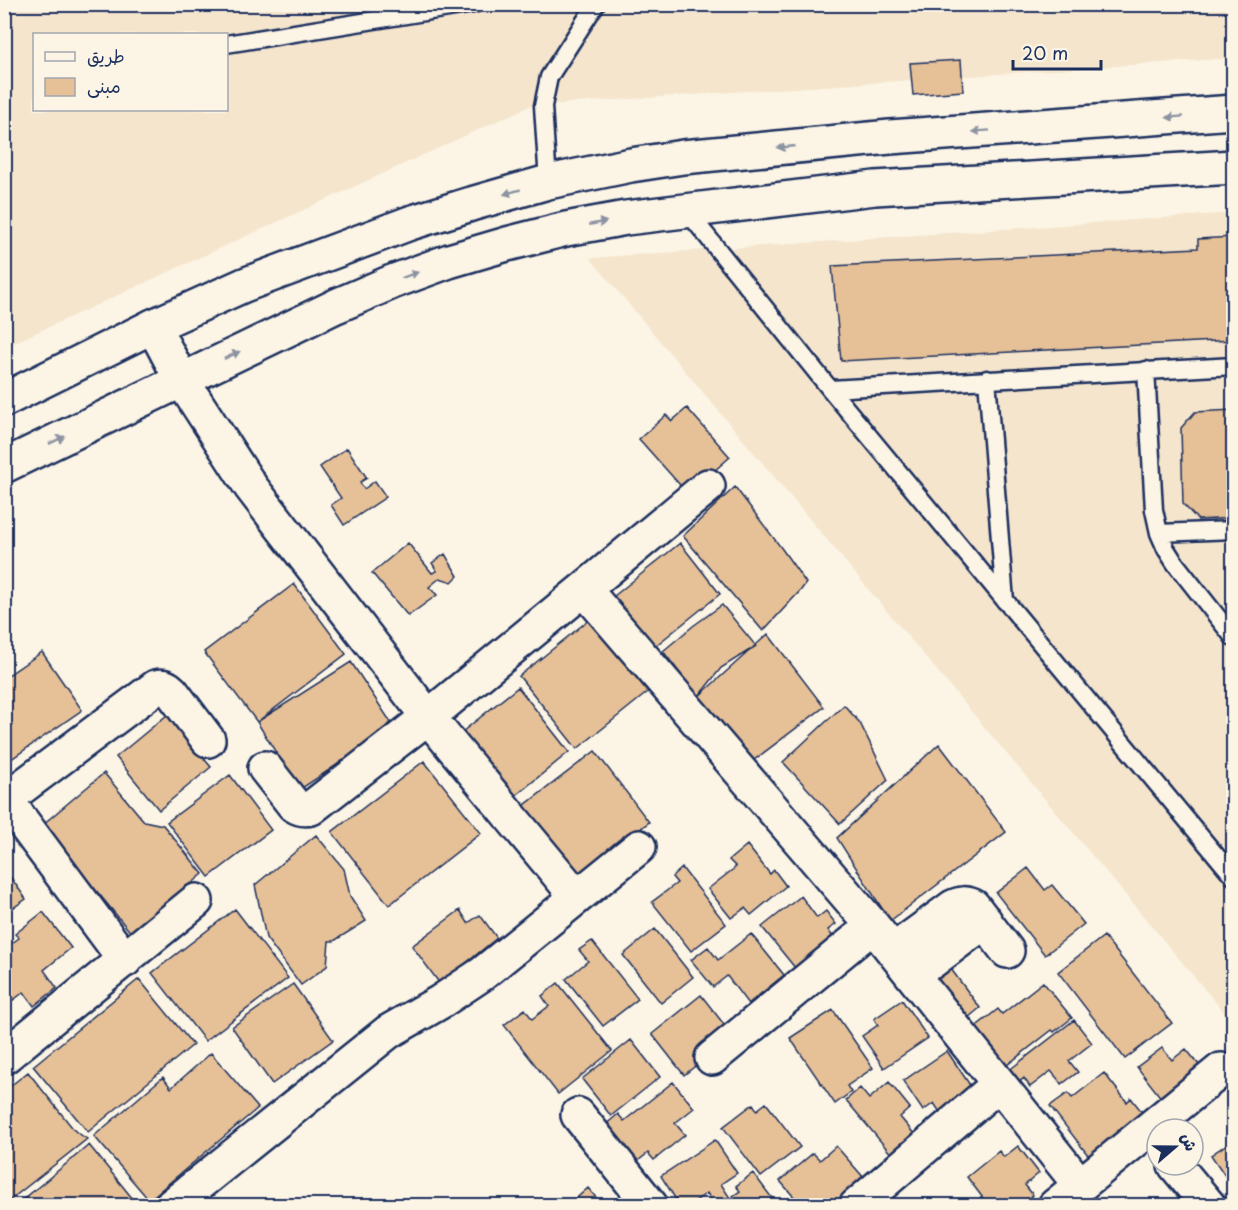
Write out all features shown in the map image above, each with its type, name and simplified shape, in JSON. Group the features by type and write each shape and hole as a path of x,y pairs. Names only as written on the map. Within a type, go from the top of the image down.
{"street":[{"path":"8,396 244,285 430,216 548,182 682,157 890,137 1233,112"},
{"path":"4,466 182,379 392,282 449,261 566,229 686,210 875,188 1233,167"},
{"path":"153,326 182,379 251,487 428,717 577,897"},
{"path":"265,768 294,805 305,810 311,808 428,717 708,486"},
{"path":"584,589 883,938 1080,1185"},
{"path":"125,960 5,798 156,687 168,687 208,740"},
{"path":"171,1206 388,1032 462,988 639,847"},
{"path":"4,1057 196,901"},
{"path":"712,1058 883,938 960,903 973,906 1007,951"},
{"path":"931,962 985,921"},
{"path":"1173,1117 1221,1070"},
{"path":"856,1206 999,1084"},
{"path":"578,1115 651,1206"},
{"path":"1055,1206 1080,1185 1145,1142"},
{"path":"1185,1177 1209,1206"}],"lane":[{"path":"228,44 474,4"},
{"path":"548,182 543,106 549,76 596,4"},
{"path":"686,210 830,389 1233,877"},
{"path":"830,389 1233,366"},
{"path":"1146,370 1154,510 1159,533 1175,563 1233,638"},
{"path":"987,380 1005,601"},
{"path":"1159,533 1233,530"}],"shaded area":[{"path":"5,4 1233,4 1234,58 530,106 5,347"},
{"path":"1233,213 1233,1023 590,258"}],"building":[{"path":"961,60 963,91 913,95 910,63"},
{"path":"1234,237 1234,340 841,361 832,266 1198,248 1198,239"},
{"path":"687,408 730,457 688,494 639,439 666,415 672,421"},
{"path":"1234,410 1234,518 1198,520 1183,504 1181,428 1195,412"},
{"path":"347,448 367,478 360,482 364,489 375,481 386,497 344,525 331,505 341,498 320,467"},
{"path":"735,487 806,583 763,631 683,536"},
{"path":"408,543 432,573 437,571 432,563 445,554 458,576 452,582 440,578 429,587 437,595 408,616 372,573"},
{"path":"680,543 720,594 654,647 614,596"},
{"path":"294,584 346,654 257,722 204,652"},
{"path":"722,605 756,646 721,668 698,697 663,651"},
{"path":"590,619 648,692 577,749 519,676"},
{"path":"768,634 824,707 750,763 698,697"},
{"path":"42,652 82,710 4,764 4,678"},
{"path":"351,662 394,727 299,790 257,722"},
{"path":"518,687 569,752 514,797 462,732"},
{"path":"844,705 860,723 888,780 840,824 783,762"},
{"path":"167,715 211,767 159,810 116,757"},
{"path":"939,744 1006,832 890,921 837,838"},
{"path":"595,751 649,822 575,879 521,808"},
{"path":"424,761 481,833 389,905 332,832"},
{"path":"104,773 144,821 163,825 203,874 132,934 42,825"},
{"path":"230,775 271,830 209,877 167,822"},
{"path":"316,835 344,869 350,896 366,921 334,941 329,941 327,966 301,985 266,938 255,885"},
{"path":"747,845 770,874 774,870 786,886 751,915 745,908 731,918 708,889 736,867 729,860"},
{"path":"4,868 26,899 4,914"},
{"path":"682,868 726,924 691,951 652,902 677,883 672,877"},
{"path":"1028,868 1045,890 1052,885 1084,924 1045,955 996,893"},
{"path":"801,896 817,918 826,911 836,924 828,930 838,944 800,974 762,927"},
{"path":"235,909 288,978 205,1041 152,973"},
{"path":"460,910 468,923 480,915 497,938 440,984 412,946"},
{"path":"43,912 71,948 44,970 57,988 34,1006 24,992 4,1007 4,949 19,938 15,934"},
{"path":"655,929 693,977 661,1003 623,955"},
{"path":"751,934 784,975 748,1004 727,976 713,987 691,960 708,947 718,960"},
{"path":"1104,936 1172,1023 1125,1059 1058,972"},
{"path":"592,941 638,999 603,1026 566,979 588,961 579,950"},
{"path":"945,961 980,1008 963,1022 927,974"},
{"path":"139,979 193,1045 88,1132 33,1066"},
{"path":"1043,982 1072,1018 1054,1032 1052,1030 998,1072 968,1033 998,1009 1002,1014"},
{"path":"558,983 612,1051 558,1094 504,1025 525,1009 532,1019 549,1006 542,996"},
{"path":"293,984 333,1040 272,1084 232,1027"},
{"path":"701,995 733,1036 684,1075 652,1034"},
{"path":"902,1000 928,1038 884,1068 862,1036 878,1025 874,1019"},
{"path":"833,1010 873,1068 847,1086 851,1092 835,1104 790,1038"},
{"path":"1074,1020 1092,1043 1069,1061 1078,1072 1062,1084 1051,1071 1030,1087 1024,1078 1018,1083 1008,1071"},
{"path":"631,1040 660,1077 611,1116 582,1079"},
{"path":"1162,1048 1172,1060 1186,1049 1204,1071 1165,1103 1137,1067"},
{"path":"947,1051 976,1094 943,1117 934,1103 923,1111 903,1081"},
{"path":"211,1053 258,1108 149,1200 94,1136 163,1077 171,1088"},
{"path":"28,1072 75,1131 87,1139 10,1200 4,1193 4,1091"},
{"path":"1104,1073 1127,1102 1131,1098 1146,1117 1091,1159 1050,1106 1068,1093 1072,1098"},
{"path":"673,1082 694,1108 675,1123 685,1135 654,1160 648,1153 633,1165 603,1127 618,1114 624,1121"},
{"path":"889,1082 910,1108 900,1117 915,1135 892,1155 846,1100 860,1088 869,1099"},
{"path":"766,1103 800,1147 761,1177 723,1127 753,1104 757,1110"},
{"path":"715,1140 737,1173 721,1184 730,1198 719,1206 715,1206 707,1193 688,1206 680,1206 661,1176"},
{"path":"1230,1142 1234,1147 1234,1189 1211,1155"},
{"path":"89,1145 137,1204 135,1206 21,1206 19,1203"},
{"path":"836,1146 865,1179 836,1206 822,1206 817,1200 811,1206 802,1206 780,1181 813,1153 820,1160"},
{"path":"1018,1146 1039,1173 1025,1185 1033,1195 1020,1206 989,1206 967,1177 999,1151 1004,1157"},
{"path":"753,1173 778,1206 730,1206 736,1201 733,1196 740,1191 736,1186"},
{"path":"588,1188 603,1206 573,1206 571,1203"}]}
